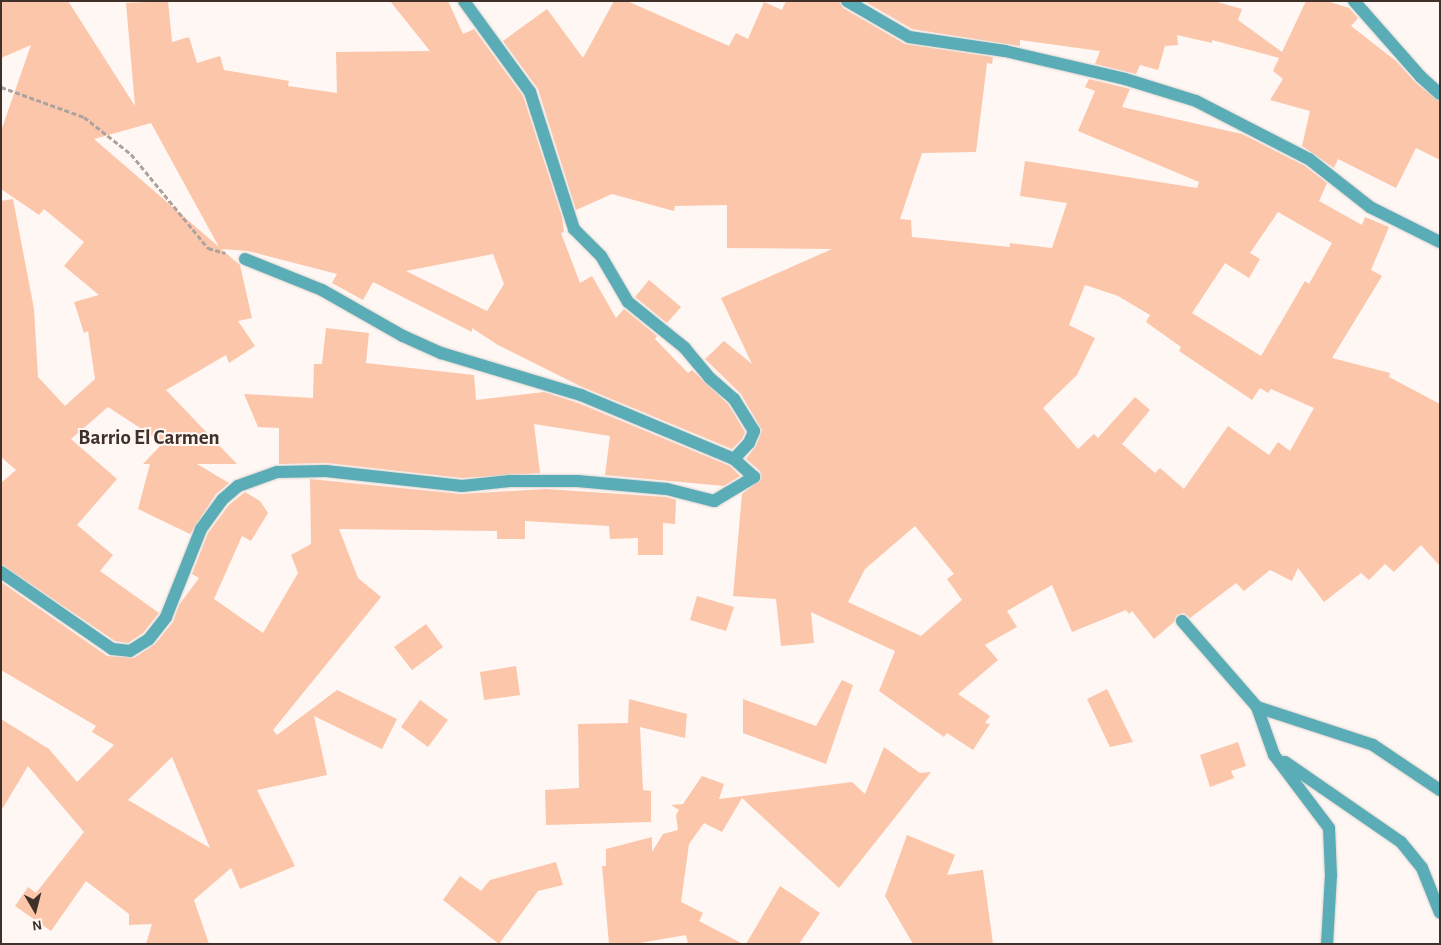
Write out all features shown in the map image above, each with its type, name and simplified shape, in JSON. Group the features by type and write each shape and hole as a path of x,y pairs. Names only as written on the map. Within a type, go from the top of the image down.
{"street":[{"path":"464,1 530,92 574,229 601,256 628,302 685,348 708,377 734,399 754,431 749,443 734,459"},
{"path":"848,1 909,37 1005,51 1125,79 1196,101 1309,159 1370,207 1440,242"},
{"path":"1354,1 1420,77 1440,94"},
{"path":"1,572 112,649 130,651 148,639 166,617 201,529 223,499 238,486 277,472 326,471 462,486 510,481 597,482 667,489 714,501 754,477 734,459 581,395 441,352 403,336 322,290 245,259"},
{"path":"1182,621 1256,707 1274,755 1329,828 1331,875 1327,944"},
{"path":"1256,707 1372,745 1440,790"},
{"path":"1274,755 1401,842 1422,868 1440,913"}],"path":[{"path":"1,87 84,117 131,154 208,248 245,259"}],"building":[{"path":"1,1 68,1 135,106 126,3 168,1 172,42 189,37 197,63 220,56 224,70 289,81 288,86 337,93 336,52 430,51 390,1 448,1 463,34 474,29 523,96 562,217 564,232 561,233 580,283 592,276 616,318 624,309 657,336 655,339 688,373 692,370 728,404 745,432 742,439 732,449 580,386 498,345 472,328 472,332 373,282 363,300 332,283 337,274 248,251 221,249 240,265 252,318 238,321 255,346 229,363 226,355 166,390 237,464 197,464 229,483 216,494 190,534 138,509 150,464 143,464 163,443 156,439 158,432 154,437 108,407 71,439 117,479 77,525 113,555 100,571 159,613 143,633 128,643 115,641 1,564 1,483 16,470 1,457 1,201 13,199 34,309 38,377 65,406 95,379 88,331 84,333 74,302 99,295 64,266 84,242 44,209 39,215 1,189 1,131 31,45 1,58","holes":["151,123 219,247 94,139","493,254 504,284 487,311 406,271"]},
{"path":"614,1 627,1 729,46 736,33 748,39 764,2 782,10 786,1 839,1 843,8 905,44 993,57 992,64 987,63 976,152 922,153 900,219 911,220 912,237 1010,247 1010,243 1052,248 1067,203 1020,196 1025,161 1197,188 1199,182 1078,131 1095,91 1085,87 1089,79 1130,89 1122,107 1242,134 1305,166 1327,183 1319,201 1362,225 1365,217 1389,227 1371,270 1382,276 1332,358 1390,373 1389,377 1440,404 1440,566 1421,545 1394,572 1385,564 1369,580 1361,573 1324,602 1298,568 1292,581 1270,570 1244,591 1236,583 1190,618 1184,613 1177,615 1174,622 1154,639 1132,611 1129,614 1126,610 1072,632 1052,585 1007,611 1017,627 985,645 998,660 958,694 990,716 985,723 990,724 973,750 947,733 944,737 879,691 895,651 811,612 814,643 781,646 776,599 733,596 742,494 762,478 760,471 746,459 756,446 762,430 741,394 705,359 724,341 752,364 721,298 832,249 727,248 727,205 675,206 674,211 612,194 576,210 538,89 503,41 547,9 583,58","holes":["1278,212 1332,243 1309,284 1305,281 1261,356 1192,313 1225,263 1249,278 1260,259 1250,253","1085,285 1118,296 1150,315 1146,322 1181,347 1179,351 1252,400 1260,388 1268,393 1271,389 1314,408 1290,451 1278,442 1269,455 1228,426 1184,489 1160,468 1155,473 1122,444 1150,410 1135,397 1098,438 1094,434 1078,449 1043,408 1077,375 1095,338 1069,325","915,526 954,574 947,579 962,600 921,636 848,602 865,569"]},
{"path":"864,1 1214,1 1242,9 1238,20 1282,52 1306,1 1327,1 1349,8 1358,18 1351,26 1396,61 1416,83 1440,102 1440,160 1416,148 1396,188 1338,159 1334,168 1302,146 1310,111 1270,100 1283,79 1273,71 1279,58 1212,40 1212,43 1177,35 1178,45 1165,46 1158,70 1140,65 1136,74 1095,64 1100,51 1020,40 1020,46 912,29"},
{"path":"649,280 681,307 667,323 635,297"},
{"path":"326,328 369,333 366,363 474,375 476,400 544,392 578,403 730,466 740,476 724,486 605,475 610,436 534,424 540,473 462,478 327,463 279,464 279,428 258,427 244,394 313,398 314,364 322,364"},
{"path":"310,479 461,494 546,489 666,497 676,500 675,524 663,523 663,555 638,555 638,538 610,539 609,526 525,521 525,539 497,539 497,531 339,529 358,578 381,597 273,730 277,735 337,690 397,719 382,749 314,716 327,775 257,790 295,866 240,889 231,868 194,900 209,944 146,944 152,924 129,925 129,914 86,881 51,931 15,906 28,887 36,893 84,832 28,766 1,811 1,719 49,749 77,782 114,745 92,732 96,726 1,670 1,582 107,656 134,658 155,644 173,622 179,605 199,578 192,574 208,533 229,505 245,492 260,501 268,513 251,541 242,536 214,599 263,633 298,573 291,555 311,544","holes":["172,757 210,848 128,800"]},
{"path":"697,596 734,607 726,631 690,620"},
{"path":"426,624 443,647 412,670 394,647"},
{"path":"516,666 520,695 484,700 480,672"},
{"path":"842,680 853,685 826,764 743,733 743,699 816,726"},
{"path":"1107,689 1133,742 1110,747 1087,699"},
{"path":"629,699 687,714 685,738 640,727 643,790 651,791 651,822 546,825 545,790 579,788 578,724 628,723"},
{"path":"420,700 448,720 428,747 401,727"},
{"path":"1238,742 1246,766 1231,771 1234,778 1210,787 1200,755"},
{"path":"884,747 920,773 931,772 839,888 742,798 722,832 704,823 689,844 681,902 703,913 699,921 743,944 688,944 686,935 634,944 609,944 602,866 606,866 606,849 652,837 652,852 663,834 678,830 676,815 679,810 671,805 683,804 702,776 724,784 719,799 852,782 865,794"},
{"path":"907,835 955,855 947,875 983,870 993,944 913,944 885,896"},
{"path":"556,862 563,885 538,891 499,944 443,900 460,876 481,891 490,880"},
{"path":"780,886 820,913 799,944 746,944"}],"district":[{"name":"Barrio El Carmen","path":"149,438"}]}
